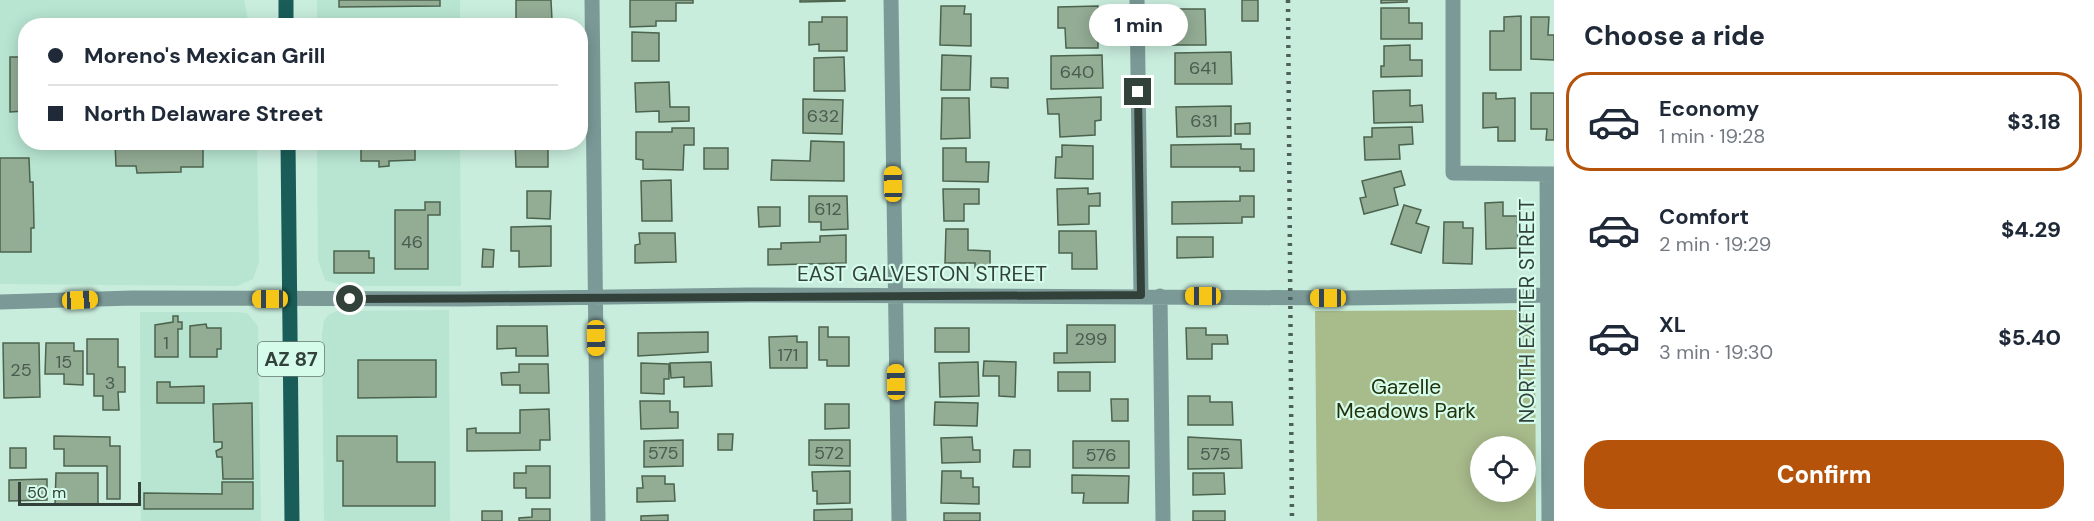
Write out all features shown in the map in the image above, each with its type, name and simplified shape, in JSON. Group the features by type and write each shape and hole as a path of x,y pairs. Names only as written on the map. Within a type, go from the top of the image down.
{"main road":[{"path":"286,0 286,18"},
{"name":"AZ 87","path":"288,150 292,521"}],"street":[{"path":"592,0 598,521"},
{"path":"891,0 899,521"},
{"path":"1137,0 1141,295"},
{"path":"1453,0 1453,173 1550,174"},
{"name":"NORTH EXETER STREET","path":"1549,521 1550,174"},
{"name":"EAST GALVESTON STREET","path":"0,302 132,298 1141,295 1347,298 1551,295"},
{"path":"1160,296 1163,521"}],"shaded area":[{"path":"0,0 244,0 248,18 18,18 18,150 257,150 259,262 253,279 237,286 0,284"},
{"path":"317,0 460,0 460,18 317,18"},
{"path":"317,150 460,150 461,286 343,286 325,280 318,260"},
{"path":"449,310 450,521 324,521 322,334 324,321 328,315 337,311"},
{"path":"140,312 247,313 258,326 261,521 141,521"}],"green space":[{"name":"Gazelle Meadows Park","path":"1520,310 1535,325 1536,436 1470,436 1470,502 1536,502 1536,521 1317,521 1315,311"}],"building":[{"path":"339,0 440,0 440,6 339,7"},
{"path":"516,0 551,0 552,18 516,18"},
{"path":"630,0 693,0 693,3 676,3 676,21 656,21 656,26 630,27"},
{"path":"800,0 845,0 845,1 800,2"},
{"path":"1242,0 1258,0 1258,21 1242,21"},
{"path":"1381,0 1407,0 1407,2 1381,3"},
{"path":"941,6 965,6 964,14 971,14 971,46 940,45"},
{"path":"1098,6 1098,48 1066,48 1065,28 1058,28 1058,7"},
{"path":"1381,8 1409,8 1409,23 1422,23 1422,39 1381,39"},
{"path":"1171,9 1205,9 1206,45 1172,45"},
{"path":"1521,16 1521,70 1490,70 1490,31 1504,31 1504,17"},
{"path":"822,17 847,17 847,51 819,51 819,44 809,45 809,22 822,22"},
{"path":"1531,17 1549,17 1548,35 1554,35 1554,60 1531,59"},
{"path":"632,32 659,33 659,61 632,61"},
{"path":"1410,45 1410,60 1422,60 1422,76 1381,77 1381,66 1384,66 1384,46"},
{"path":"1231,52 1232,84 1175,84 1175,53"},
{"path":"942,55 971,56 970,90 941,90"},
{"path":"1102,55 1103,88 1051,89 1051,56"},
{"path":"10,57 18,57 18,111 10,112"},
{"path":"844,57 845,91 814,91 814,58"},
{"path":"991,78 1008,78 1008,88 991,87"},
{"path":"669,82 670,107 689,107 689,121 659,122 659,111 636,112 635,83"},
{"path":"1410,90 1410,106 1422,105 1423,122 1374,123 1373,91"},
{"path":"1483,93 1496,93 1496,99 1515,98 1515,141 1498,141 1498,127 1483,128"},
{"path":"1531,93 1554,93 1554,140 1546,140 1547,129 1531,129"},
{"path":"1101,97 1101,120 1095,121 1095,135 1060,137 1059,114 1048,114 1047,99"},
{"path":"942,98 969,98 970,138 941,139"},
{"path":"803,99 843,100 842,134 803,133"},
{"path":"1231,106 1231,136 1177,137 1176,107"},
{"path":"1250,123 1250,134 1235,134 1235,124"},
{"path":"1412,127 1413,144 1399,145 1400,159 1365,160 1364,137 1372,137 1372,128"},
{"path":"672,128 694,128 694,145 684,145 683,170 643,169 643,160 636,159 636,132 672,132"},
{"path":"811,141 844,142 844,181 771,180 772,160 810,161"},
{"path":"1241,144 1241,149 1254,149 1254,171 1240,171 1240,167 1171,167 1171,145"},
{"path":"1062,145 1093,146 1093,179 1055,178 1056,157 1062,157"},
{"path":"704,148 728,148 728,169 704,169"},
{"path":"943,148 966,148 966,162 989,162 988,182 943,181"},
{"path":"115,150 203,150 203,167 181,167 181,172 137,173 136,166 116,166"},
{"path":"361,150 415,150 415,160 389,161 389,166 379,167 379,161 361,161"},
{"path":"515,150 548,150 548,167 516,167"},
{"path":"0,158 29,158 30,182 33,182 34,228 31,228 31,252 0,252"},
{"path":"1401,171 1405,185 1394,188 1398,205 1364,214 1360,198 1366,197 1362,181"},
{"path":"671,180 672,221 642,221 641,181"},
{"path":"1088,188 1088,194 1100,193 1100,206 1089,206 1089,224 1058,225 1057,189"},
{"path":"943,189 979,189 979,204 964,204 964,221 944,221"},
{"path":"527,191 551,191 550,219 527,218"},
{"path":"809,196 847,196 848,229 821,230 821,222 809,222"},
{"path":"1240,196 1254,196 1254,217 1242,217 1242,223 1172,224 1172,202 1240,201"},
{"path":"425,202 440,202 440,215 428,215 428,269 395,269 395,210 425,210"},
{"path":"1503,202 1503,216 1517,216 1518,248 1486,249 1485,203"},
{"path":"1404,205 1421,210 1416,223 1429,227 1421,253 1391,244"},
{"path":"758,207 780,207 780,226 759,227"},
{"path":"1444,222 1463,222 1463,228 1473,228 1472,264 1443,263"},
{"path":"551,226 551,266 519,267 519,251 511,251 511,227"},
{"path":"946,229 968,229 968,250 990,251 990,268 975,268 975,263 945,263"},
{"path":"1059,231 1096,231 1097,269 1072,269 1072,253 1059,253"},
{"path":"639,233 675,233 676,262 635,263 635,245 640,244"},
{"path":"846,235 846,263 768,265 768,249 781,249 781,243 820,242 820,236"},
{"path":"1177,237 1213,237 1213,257 1177,258"},
{"path":"483,249 494,250 493,267 482,267"},
{"path":"334,251 369,251 369,258 374,258 374,273 334,273"},
{"path":"173,316 178,316 178,322 182,322 182,329 178,329 178,357 155,357 155,325 173,322"},
{"path":"206,324 207,328 221,328 221,349 217,349 217,357 190,357 190,326"},
{"path":"1067,325 1115,325 1115,362 1054,363 1054,353 1067,353"},
{"path":"497,326 547,326 548,356 516,356 516,348 497,349"},
{"path":"819,327 828,327 828,337 849,337 849,366 827,366 827,360 819,360"},
{"path":"935,328 969,328 969,352 935,352"},
{"path":"1186,328 1206,328 1206,335 1227,335 1228,344 1212,344 1212,359 1187,359"},
{"path":"708,332 708,352 638,356 638,333"},
{"path":"797,336 797,342 807,342 807,368 770,368 769,337"},
{"path":"87,339 118,339 118,367 125,367 125,392 118,392 119,410 103,410 103,396 94,396 94,374 87,374"},
{"path":"3,343 39,343 40,397 4,398"},
{"path":"46,343 74,343 74,351 83,351 83,385 64,384 64,374 45,374"},
{"path":"358,360 436,360 436,397 358,398"},
{"path":"984,361 1016,362 1015,397 999,396 999,376 983,376"},
{"path":"711,362 712,386 684,387 684,377 671,378 670,363"},
{"path":"978,362 979,396 940,397 939,363"},
{"path":"641,363 669,364 669,379 664,379 664,394 641,393"},
{"path":"519,364 548,364 549,393 520,393 520,385 502,385 501,373 519,372"},
{"path":"1058,372 1090,372 1090,391 1058,391"},
{"path":"157,382 170,382 170,387 204,386 204,403 157,403"},
{"path":"1188,396 1210,396 1210,402 1232,402 1233,425 1188,425"},
{"path":"1111,399 1128,399 1128,421 1112,421"},
{"path":"640,401 670,401 670,412 678,412 678,428 641,429"},
{"path":"935,402 978,403 977,426 934,425"},
{"path":"252,403 253,479 223,479 222,457 217,457 216,451 222,448 222,442 214,442 213,404"},
{"path":"825,404 849,404 849,428 825,429"},
{"path":"549,409 550,440 540,440 540,450 467,451 467,429 476,428 476,433 520,433 520,410"},
{"path":"718,434 733,434 732,450 718,450"},
{"path":"54,436 110,437 110,446 120,446 120,499 107,499 107,466 64,466 64,449 54,449"},
{"path":"337,436 397,436 397,462 435,462 435,506 343,506 343,461 337,461"},
{"path":"972,437 973,450 980,450 980,462 942,463 941,438"},
{"path":"1188,437 1241,440 1242,468 1188,469"},
{"path":"683,440 683,466 644,467 644,441"},
{"path":"809,440 850,440 850,466 809,465"},
{"path":"1073,441 1129,441 1129,468 1073,468"},
{"path":"10,448 26,448 26,468 10,468"},
{"path":"1014,450 1030,450 1030,467 1013,467"},
{"path":"526,466 550,466 550,498 526,498 526,488 514,488 514,473 526,473"},
{"path":"850,471 850,503 817,504 817,491 813,491 812,472"},
{"path":"942,471 961,471 961,478 973,478 973,487 979,487 979,504 941,503"},
{"path":"56,473 98,473 98,505 55,505"},
{"path":"1193,473 1224,473 1225,494 1193,495"},
{"path":"1072,475 1129,476 1128,503 1083,503 1084,493 1072,493"},
{"path":"642,476 665,476 665,484 674,484 675,501 637,502 637,488 643,488"},
{"path":"47,479 47,500 9,501 9,480"},
{"path":"222,482 253,482 253,509 144,509 144,493 222,494"},
{"path":"532,509 550,509 550,521 519,521 519,518 532,517"},
{"path":"852,509 852,521 814,521 814,510"},
{"path":"482,511 502,511 502,521 482,521"},
{"path":"1193,511 1225,511 1225,521 1193,521"},
{"path":"944,513 980,513 980,521 944,521"},
{"path":"668,515 668,521 641,521 641,516"}],"railway":[{"path":"1288,0 1292,521"}],"route":[{"path":"350,299 748,295 1141,295 1138,92"}]}
